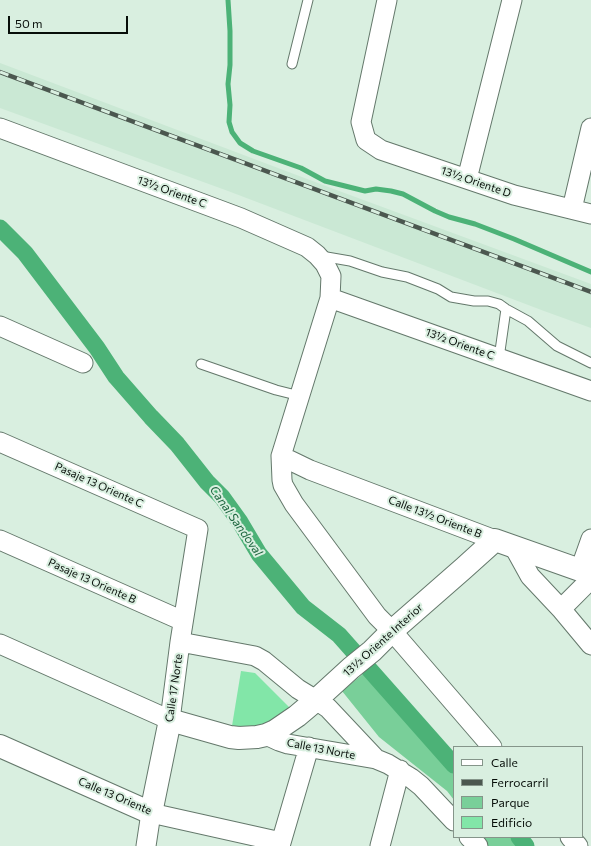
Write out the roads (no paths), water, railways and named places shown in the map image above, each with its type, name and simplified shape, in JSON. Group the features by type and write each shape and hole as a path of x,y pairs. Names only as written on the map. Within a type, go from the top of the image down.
{"street":[{"name":"13½ Oriente D","path":"387,0 361,122 366,140 381,150 514,195 591,214"},
{"path":"466,179 512,0"},
{"name":"13½ Oriente C","path":"0,128 267,228 306,247 317,255 331,276 330,298 591,391"},
{"path":"572,209 591,128"},
{"path":"330,298 281,456 282,480 287,493 377,616 392,631 491,746"},
{"path":"0,326 83,363"},
{"name":"Pasaje 13 Oriente C","path":"0,442 198,529"},
{"name":"Calle 13½ Oriente B","path":"281,456 310,470 587,574"},
{"name":"Calle 17 Norte","path":"146,846 151,813 170,720 183,621 198,529"},
{"path":"561,609 587,574 591,539"},
{"name":"Pasaje 13 Oriente B","path":"0,540 183,621"},
{"path":"505,543 530,576 591,644"},
{"name":"13½ Oriente Interior","path":"266,735 283,726 316,700 464,568 505,543"},
{"path":"180,642 255,656 264,661 298,689 328,708 376,760"},
{"path":"0,644 170,720"},
{"name":"Calle 13 Norte","path":"170,720 230,737 248,738 266,735 279,741 376,760 388,764 400,770 421,786 453,820"},
{"name":"Calle 13 Oriente","path":"0,746 151,813 280,844"},
{"path":"280,844 309,747"},
{"path":"380,846 400,770"},
{"path":"571,838 578,846"}],"lane":[{"path":"292,64 308,0"},
{"path":"317,255 350,261 382,272 407,277 438,289 451,296 499,304 528,321 556,346 591,363"},
{"path":"499,358 506,309"},
{"path":"201,364 276,390 300,396"}],"waterway":[{"path":"228,0 230,31 230,65 228,84 230,105 229,122 232,132 240,143 253,151 301,168 325,181 365,191 376,189 403,194 449,217 475,224 514,239 591,272"},
{"name":"Canal Sandoval","path":"0,228 25,253 97,348 116,377 177,444 207,482 222,497 240,522 259,554 303,607 339,635 453,764"},
{"name":"Canal Sandoval","path":"520,838 526,846"}],"railway":[{"path":"0,72 591,292"}]}
